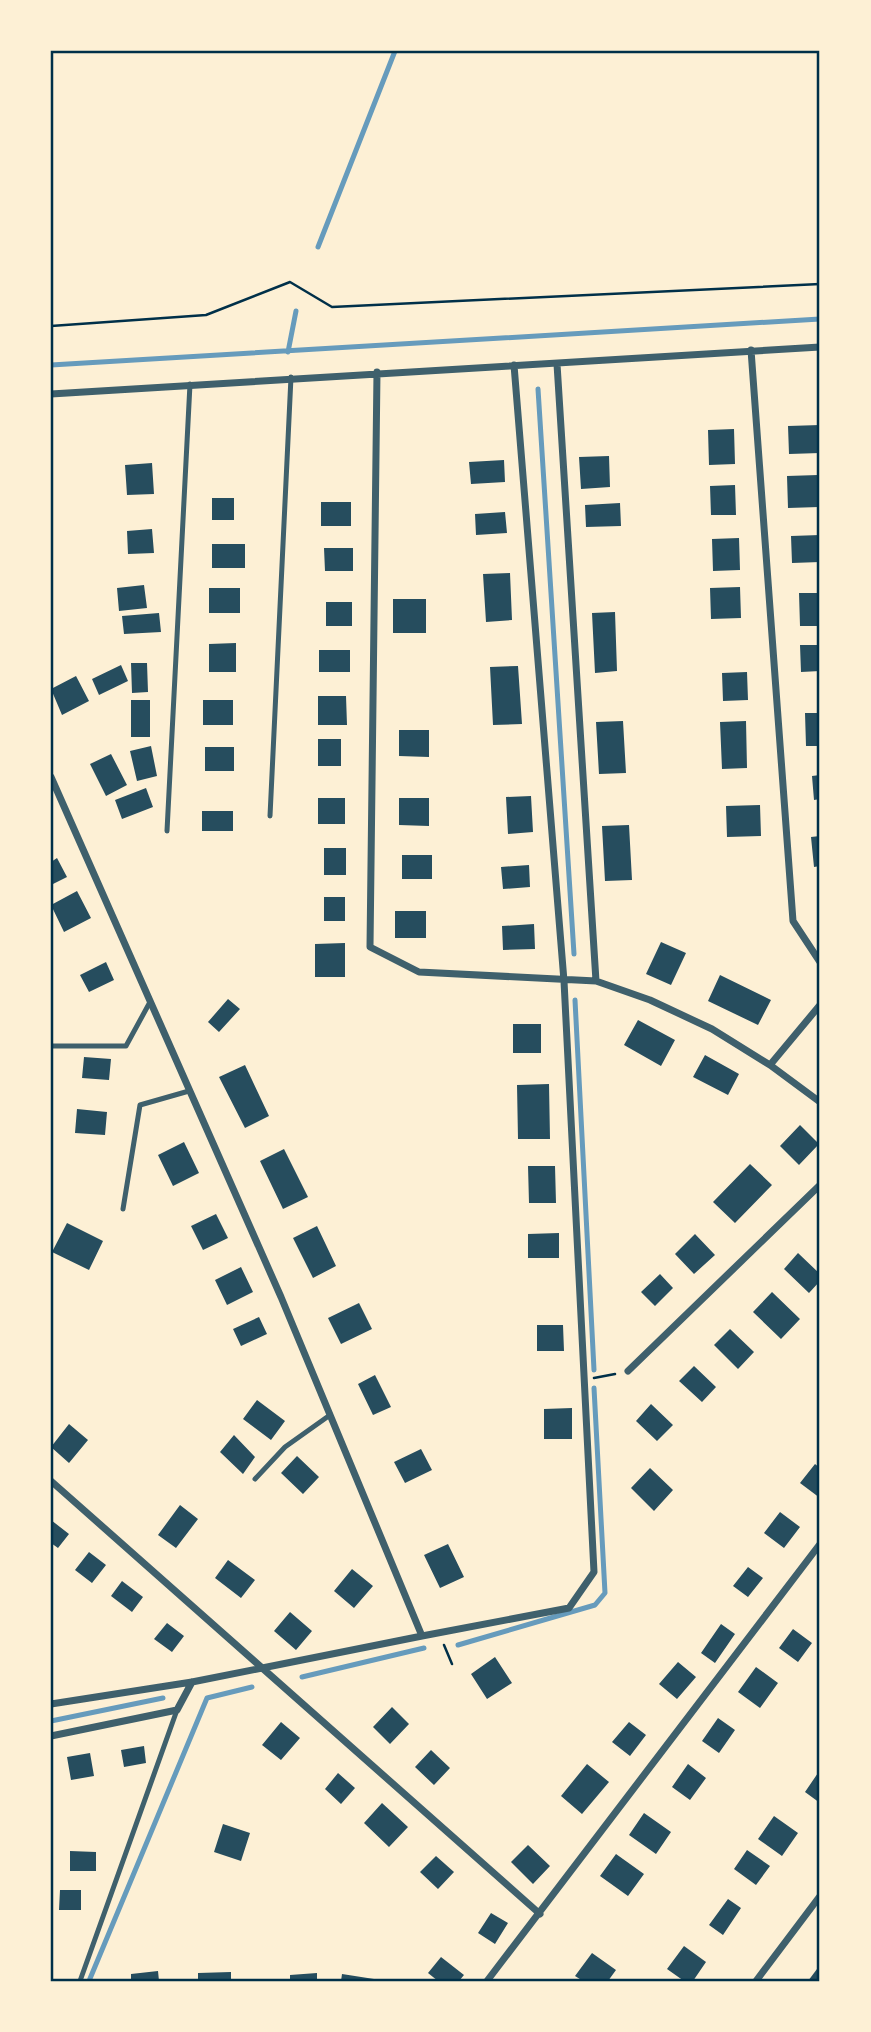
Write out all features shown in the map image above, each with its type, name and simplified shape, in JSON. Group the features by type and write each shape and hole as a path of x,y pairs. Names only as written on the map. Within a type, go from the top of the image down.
{"street":[{"path":"51,394 291,377 820,347"},
{"path":"751,350 793,921 820,962"},
{"path":"556,364 596,981"},
{"path":"51,1703 192,1682 262,1666 569,1608 594,1572 564,981 514,365"},
{"path":"377,372 370,947 419,972 596,981 650,1000 712,1029 770,1065 820,1102"},
{"path":"51,777 330,1415 422,1636"},
{"path":"770,1065 820,1004"},
{"path":"628,1371 820,1185"},
{"path":"51,1482 540,1914"},
{"path":"487,1981 820,1544"},
{"path":"51,1736 177,1710 192,1682"},
{"path":"756,1981 820,1896"}],"lane":[{"path":"270,816 291,377"},
{"path":"167,831 191,384"},
{"path":"51,1046 126,1046 150,1002"},
{"path":"123,1209 140,1105 189,1091"},
{"path":"255,1479 285,1447 330,1415"},
{"path":"80,1981 177,1710"}],"path":[{"path":"51,326 206,315 290,282 332,307 820,285"},
{"path":"584,1380 628,1371"},
{"path":"439,1632 452,1664"}],"building":[{"path":"820,425 820,453 789,454 788,426"},
{"path":"734,429 735,464 709,465 708,430"},
{"path":"609,456 610,487 581,489 579,457"},
{"path":"504,460 505,482 471,484 469,462"},
{"path":"152,463 154,494 127,495 125,465"},
{"path":"818,475 819,507 788,508 787,476"},
{"path":"735,485 736,515 711,515 710,486"},
{"path":"212,498 234,498 234,520 212,520"},
{"path":"321,502 351,502 351,526 321,526"},
{"path":"620,503 621,526 586,527 585,505"},
{"path":"505,512 507,533 476,535 475,514"},
{"path":"152,529 154,553 128,554 127,531"},
{"path":"820,535 820,562 792,563 791,536"},
{"path":"739,538 740,570 713,571 712,539"},
{"path":"212,544 245,544 245,568 212,568"},
{"path":"324,548 353,548 353,571 325,571"},
{"path":"510,573 512,620 486,622 483,574"},
{"path":"144,585 147,608 119,611 117,588"},
{"path":"740,587 741,618 711,619 710,588"},
{"path":"209,588 240,588 240,613 209,613"},
{"path":"799,593 820,593 820,626 800,626"},
{"path":"393,599 426,599 426,633 393,633"},
{"path":"326,602 352,602 352,626 326,626"},
{"path":"615,612 617,671 595,673 592,613"},
{"path":"159,613 161,632 124,634 122,616"},
{"path":"236,643 236,672 209,672 209,644"},
{"path":"800,645 820,645 820,671 801,672"},
{"path":"319,650 350,650 350,672 319,672"},
{"path":"131,663 147,663 148,692 132,693"},
{"path":"121,665 128,681 99,695 92,679"},
{"path":"518,666 522,724 493,725 490,667"},
{"path":"747,672 748,700 723,701 722,673"},
{"path":"76,676 89,701 62,715 51,689"},
{"path":"318,696 346,696 347,725 318,725"},
{"path":"131,700 150,700 150,737 131,737"},
{"path":"203,700 233,700 233,725 203,725"},
{"path":"805,713 820,713 820,746 806,746"},
{"path":"623,721 626,773 599,774 596,722"},
{"path":"746,721 747,768 722,769 720,722"},
{"path":"399,730 429,730 429,757 399,756"},
{"path":"318,739 341,739 341,766 318,766"},
{"path":"151,746 157,776 137,781 130,751"},
{"path":"205,747 234,747 234,771 205,771"},
{"path":"111,754 127,785 106,796 90,764"},
{"path":"820,775 820,799 814,800 812,776"},
{"path":"146,788 153,807 122,819 115,800"},
{"path":"531,796 533,832 508,834 506,797"},
{"path":"318,798 345,798 345,824 318,824"},
{"path":"399,798 429,798 429,826 399,825"},
{"path":"760,805 761,836 727,837 726,806"},
{"path":"202,811 233,811 233,831 202,831"},
{"path":"629,825 632,880 605,881 602,826"},
{"path":"820,836 820,866 814,867 811,837"},
{"path":"324,848 346,848 346,875 324,875"},
{"path":"402,855 432,855 432,879 402,879"},
{"path":"57,858 67,877 51,885 51,862"},
{"path":"529,865 530,887 503,889 501,867"},
{"path":"77,891 91,918 64,932 51,905"},
{"path":"324,897 345,897 345,921 324,921"},
{"path":"395,911 426,911 426,938 395,938"},
{"path":"534,924 535,949 503,950 502,926"},
{"path":"661,942 686,953 671,985 646,974"},
{"path":"345,943 345,977 315,977 315,944"},
{"path":"106,962 114,980 89,992 80,975"},
{"path":"720,975 771,1000 758,1025 708,1001"},
{"path":"228,999 240,1009 219,1032 208,1022"},
{"path":"638,1020 675,1040 661,1066 624,1045"},
{"path":"513,1024 541,1024 541,1053 513,1053"},
{"path":"705,1055 739,1074 728,1095 693,1077"},
{"path":"84,1057 111,1059 109,1080 82,1078"},
{"path":"245,1065 269,1116 245,1128 219,1077"},
{"path":"549,1084 550,1139 518,1139 517,1085"},
{"path":"77,1109 107,1112 105,1135 75,1133"},
{"path":"800,1125 819,1144 799,1165 780,1146"},
{"path":"184,1142 199,1173 173,1186 158,1155"},
{"path":"284,1149 308,1197 283,1209 260,1161"},
{"path":"750,1164 772,1185 735,1223 713,1202"},
{"path":"528,1166 555,1166 556,1203 529,1203"},
{"path":"216,1214 228,1238 203,1250 191,1226"},
{"path":"67,1223 103,1241 89,1270 52,1252"},
{"path":"317,1226 336,1266 313,1278 293,1238"},
{"path":"559,1233 559,1258 528,1258 528,1234"},
{"path":"695,1234 715,1255 694,1274 675,1254"},
{"path":"798,1253 820,1274 820,1281 809,1293 784,1269"},
{"path":"241,1267 253,1292 227,1305 215,1280"},
{"path":"660,1274 673,1288 655,1306 641,1292"},
{"path":"772,1292 800,1319 781,1339 753,1312"},
{"path":"359,1303 372,1329 341,1344 328,1318"},
{"path":"259,1317 267,1334 241,1346 233,1329"},
{"path":"537,1325 563,1325 564,1351 537,1351"},
{"path":"730,1329 754,1352 738,1369 714,1345"},
{"path":"694,1366 716,1387 702,1402 679,1381"},
{"path":"375,1375 391,1407 373,1415 358,1384"},
{"path":"257,1400 285,1421 271,1440 243,1419"},
{"path":"651,1404 673,1425 657,1441 636,1421"},
{"path":"572,1408 572,1439 544,1439 544,1409"},
{"path":"69,1424 88,1440 69,1463 51,1447"},
{"path":"234,1435 255,1457 243,1474 220,1452"},
{"path":"421,1449 432,1470 405,1483 394,1462"},
{"path":"297,1456 319,1477 303,1494 281,1473"},
{"path":"815,1464 820,1468 820,1498 800,1483"},
{"path":"650,1468 673,1490 654,1511 631,1488"},
{"path":"180,1505 198,1519 176,1548 158,1535"},
{"path":"780,1512 800,1527 784,1548 764,1533"},
{"path":"51,1520 69,1534 58,1548 51,1543"},
{"path":"448,1544 464,1577 440,1588 424,1555"},
{"path":"89,1552 106,1565 92,1583 75,1570"},
{"path":"228,1560 255,1580 241,1598 215,1578"},
{"path":"748,1567 763,1578 748,1597 733,1586"},
{"path":"352,1569 373,1586 354,1608 334,1591"},
{"path":"122,1581 143,1597 132,1612 111,1596"},
{"path":"290,1612 312,1631 296,1650 274,1631"},
{"path":"167,1623 184,1636 172,1652 154,1639"},
{"path":"721,1624 735,1634 715,1663 701,1653"},
{"path":"793,1629 812,1643 798,1662 779,1648"},
{"path":"495,1657 512,1683 487,1699 471,1674"},
{"path":"678,1662 696,1677 677,1699 659,1684"},
{"path":"756,1667 778,1683 760,1708 738,1692"},
{"path":"392,1707 409,1724 390,1744 373,1727"},
{"path":"718,1718 735,1730 719,1753 702,1741"},
{"path":"281,1722 300,1738 281,1760 262,1745"},
{"path":"629,1722 646,1735 630,1756 612,1742"},
{"path":"144,1746 146,1763 124,1767 121,1750"},
{"path":"431,1750 450,1768 434,1785 415,1767"},
{"path":"90,1753 94,1776 71,1780 67,1757"},
{"path":"587,1764 609,1782 582,1814 561,1796"},
{"path":"688,1764 706,1778 690,1800 672,1787"},
{"path":"820,1770 820,1803 805,1792"},
{"path":"338,1773 355,1788 341,1804 325,1789"},
{"path":"382,1803 408,1827 389,1847 364,1823"},
{"path":"644,1813 671,1832 656,1854 629,1835"},
{"path":"774,1816 798,1833 782,1856 758,1839"},
{"path":"223,1824 250,1833 241,1861 214,1852"},
{"path":"528,1845 550,1866 533,1884 511,1862"},
{"path":"747,1850 770,1866 756,1885 734,1869"},
{"path":"70,1851 96,1852 96,1871 70,1871"},
{"path":"616,1854 644,1874 628,1896 600,1876"},
{"path":"436,1856 454,1872 438,1889 420,1872"},
{"path":"60,1890 81,1890 81,1910 59,1910"},
{"path":"728,1899 741,1908 723,1935 709,1925"},
{"path":"491,1913 508,1923 495,1944 478,1933"},
{"path":"684,1946 706,1962 693,1981 684,1981 667,1969"},
{"path":"592,1953 616,1970 608,1981 583,1981 575,1976"},
{"path":"441,1957 464,1975 459,1981 438,1981 428,1973"},
{"path":"820,1965 820,1981 808,1981"},
{"path":"158,1971 159,1981 131,1981 131,1974"},
{"path":"231,1972 231,1981 198,1981 198,1973"},
{"path":"317,1973 317,1981 290,1981 290,1975"},
{"path":"342,1974 374,1979 374,1981 341,1981"}],"waterway":[{"path":"318,247 395,51"},
{"path":"288,352 296,311"},
{"path":"51,365 820,319"},
{"path":"538,389 574,954"},
{"path":"575,1000 594,1370"},
{"path":"458,1645 595,1605 605,1593 594,1388"},
{"path":"302,1677 424,1648"},
{"path":"89,1981 207,1698 252,1687"},
{"path":"51,1721 163,1698"}]}
